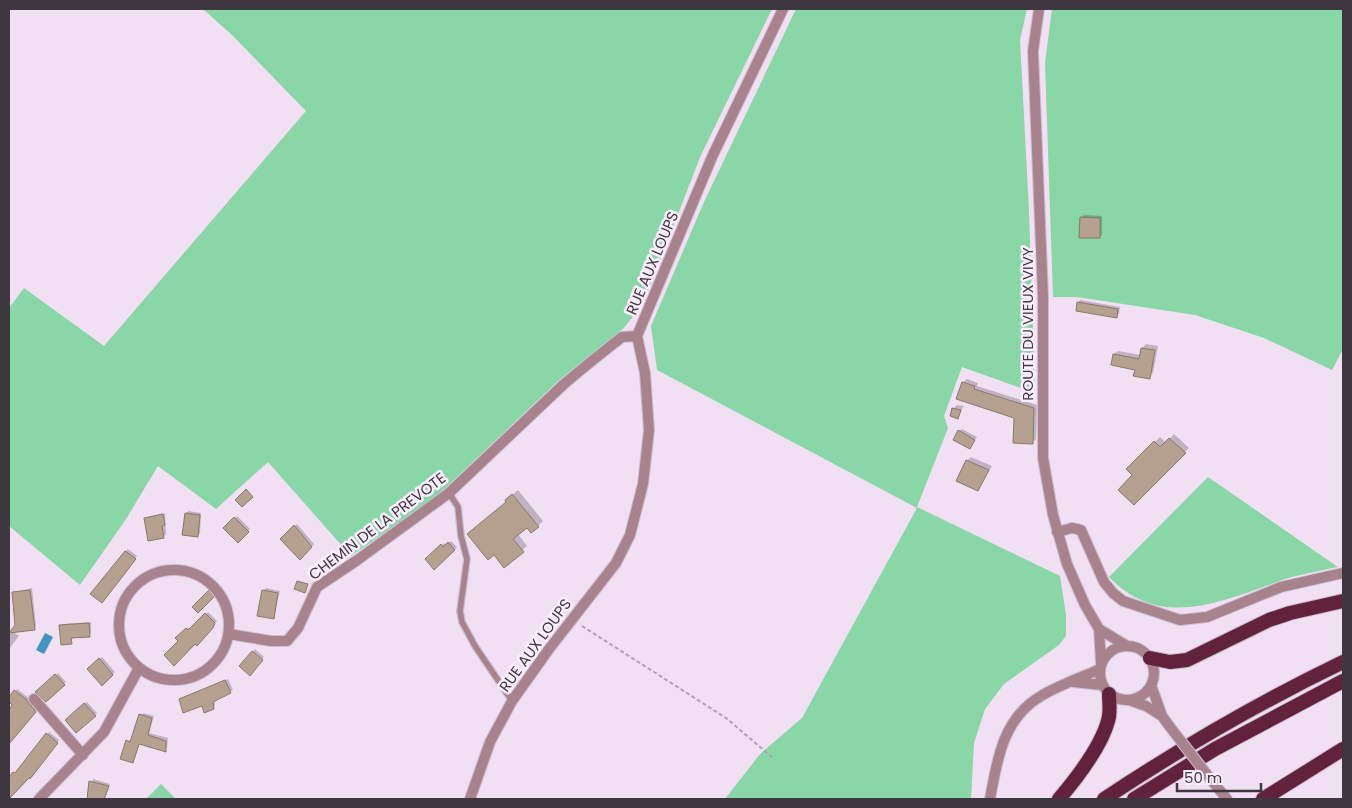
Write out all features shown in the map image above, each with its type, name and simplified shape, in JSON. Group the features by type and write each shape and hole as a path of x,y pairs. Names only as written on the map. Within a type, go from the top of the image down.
{"highway":[{"path":"1150,658 1170,662 1187,660 1268,620 1290,612 1343,600"},
{"path":"1104,799 1169,757 1245,712 1343,662"},
{"path":"1134,799 1253,727 1343,681"},
{"path":"1059,799 1086,762 1105,729 1110,712 1106,689"},
{"path":"1264,799 1343,749"}],"street":[{"name":"RUE AUX LOUPS","path":"470,799 490,742 512,701 571,620 616,563 630,535 644,484 648,430 645,374 637,336 712,157 783,9"},
{"name":"ROUTE DU VIEUX VIVY","path":"1039,9 1033,52 1043,296 1042,438 1046,477 1057,532 1077,588 1099,629 1100,666"},
{"name":"CHEMIN DE LA PREVOTE","path":"229,634 271,642 288,640 298,628 318,587 388,539 449,492 564,384 622,337 637,336"},
{"path":"1057,532 1072,528 1081,530 1104,582 1123,601 1180,620 1207,617 1281,587 1343,573"},
{"path":"181,570 204,578 223,597 229,618 229,634 222,654 211,666 196,676 174,681 164,680 139,668 131,661 123,646 119,624 120,613 129,593 138,583 156,572 181,570"},
{"path":"1099,629 1127,646 1144,651 1150,658 1153,667 1151,685 1146,693 1128,700"},
{"path":"990,799 999,753 1005,737 1016,719 1038,698 1100,666 1111,650 1127,646"},
{"path":"1100,666 1106,689"},
{"path":"39,799 104,732 139,668"},
{"path":"1072,682 1106,689 1128,700 1146,706 1162,716"},
{"path":"1151,685 1162,716 1228,799"},
{"path":"34,699 83,755"}],"lane":[{"path":"449,492 458,507 461,536 467,559 460,611 462,622 475,646 512,701"}],"path":[{"path":"571,620 604,638 726,718 773,758"}],"green space":[{"path":"203,9 772,9 701,155 649,289 639,309 623,329 558,381 436,497 351,556 268,462 216,509 158,466 126,519 80,585 9,526 9,308 24,288 104,346 306,111 233,36"},
{"path":"796,9 1027,9 1020,40 1029,211 1035,393 962,367 944,416 948,428 917,507 1060,576 1066,615 1066,636 1059,645 1004,684 985,709 974,743 971,799 725,799 760,754 802,718 917,508 657,370 651,326 704,202"},
{"path":"1052,9 1343,9 1343,349 1332,370 1264,338 1195,315 1077,297 1053,297 1045,63"},
{"path":"1208,477 1338,567 1292,577 1222,601 1198,606 1175,607 1152,604 1130,594 1109,577"},
{"path":"161,784 176,799 146,799"}],"water":[{"path":"45,633 53,637 44,654 36,650"}],"building":[{"path":"1080,217 1100,218 1100,238 1079,238"},
{"path":"1077,302 1118,309 1117,318 1076,311"},
{"path":"1141,348 1155,350 1150,379 1133,376 1135,370 1111,365 1113,354 1139,359"},
{"path":"962,382 975,386 974,389 1034,408 1033,444 1013,443 1014,418 956,399"},
{"path":"952,408 961,410 958,419 950,416"},
{"path":"958,430 975,440 970,449 953,440"},
{"path":"1169,438 1186,453 1134,505 1118,490 1132,475 1126,469 1154,441 1160,447"},
{"path":"966,460 989,470 978,491 956,481"},
{"path":"246,489 253,497 242,507 235,500"},
{"path":"512,494 539,527 531,533 527,528 513,539 524,552 504,568 494,555 488,560 467,534 506,502 505,500"},
{"path":"185,513 200,515 198,537 182,535"},
{"path":"163,514 165,525 162,526 164,538 148,541 144,518"},
{"path":"234,517 249,532 238,543 223,528"},
{"path":"294,525 312,547 300,560 280,539"},
{"path":"448,542 455,550 434,570 425,559 441,544 443,547"},
{"path":"125,551 136,559 102,603 90,594"},
{"path":"297,581 308,584 305,593 294,589"},
{"path":"213,586 219,592 198,613 192,607"},
{"path":"30,590 35,630 9,633 15,625 12,592"},
{"path":"262,590 278,593 274,619 257,616"},
{"path":"205,613 215,623 213,628 197,646 195,644 174,666 164,655 178,641 175,638 186,628 188,630"},
{"path":"89,623 90,637 71,638 72,644 61,645 59,625"},
{"path":"252,651 263,660 250,676 239,666"},
{"path":"99,658 113,675 102,686 87,669"},
{"path":"55,674 65,685 46,702 35,692"},
{"path":"225,680 231,693 213,702 214,709 204,713 202,706 183,713 179,699"},
{"path":"14,690 27,700 36,712 9,744 9,710 12,705 9,702 9,697"},
{"path":"84,703 96,716 76,733 65,720"},
{"path":"139,714 152,718 148,735 166,741 166,752 139,744 133,763 120,759 126,740 130,742"},
{"path":"46,733 58,743 30,779 9,799 9,777 13,772 15,773"},
{"path":"89,781 109,786 104,799 87,799"}]}
